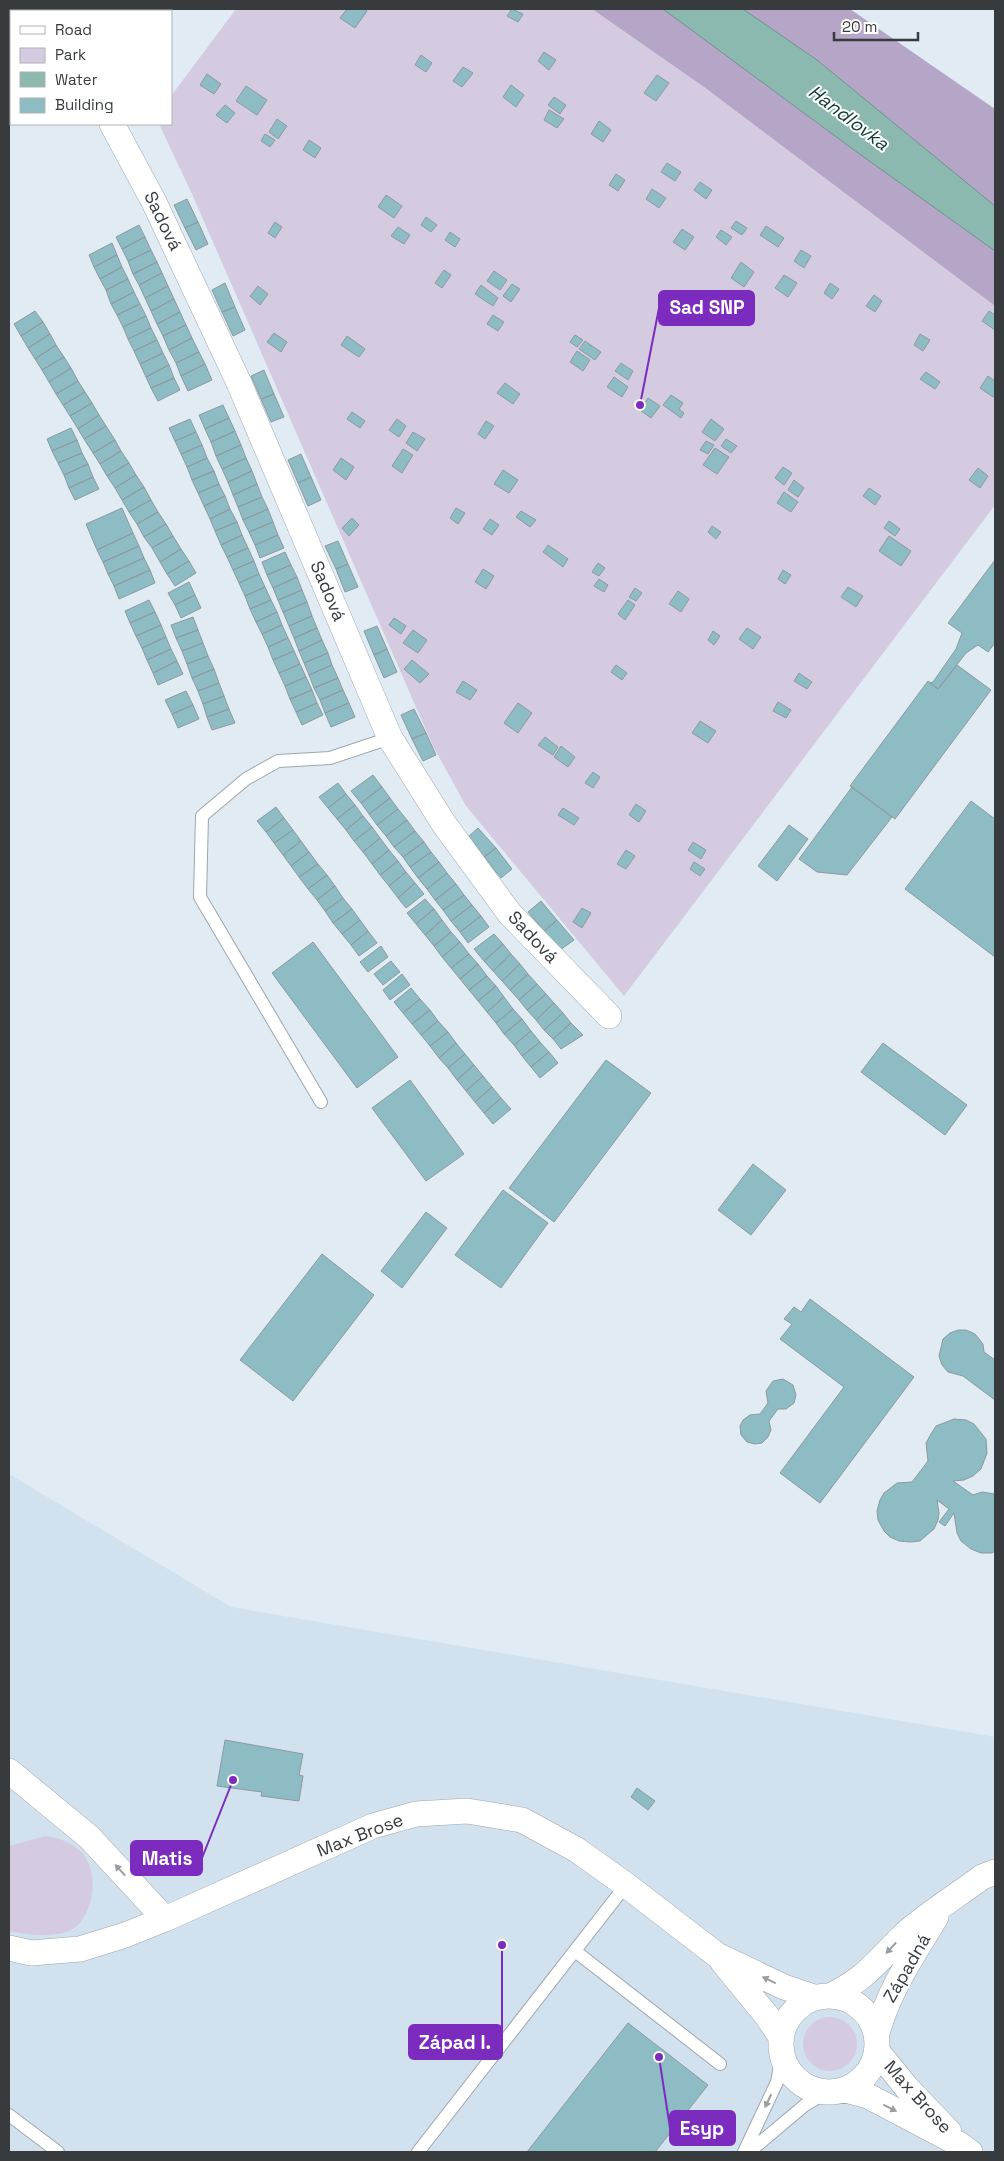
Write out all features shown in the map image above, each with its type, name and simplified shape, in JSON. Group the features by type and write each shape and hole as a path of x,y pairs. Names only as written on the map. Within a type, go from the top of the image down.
{"street":[{"name":"Sadová","path":"113,125 154,202 239,383 390,738 444,824 510,914 609,1016"},
{"path":"9,1771 89,1837 165,1919"},
{"name":"Max Brose","path":"9,1948 31,1953 80,1948 125,1935 373,1826 416,1814 467,1811 522,1820 577,1850 717,1955 784,1987 849,2000 864,2010 874,2024 877,2042 875,2060 866,2075 853,2086 836,2091"},
{"name":"Západná","path":"823,1996 852,1985 873,1968 906,1933 982,1877 995,1872"},
{"name":"Západná","path":"877,2042 884,2008 895,1985 942,1906"},
{"name":"Max Brose","path":"717,1955 767,2016 782,2046 789,2071 802,2084 809,2088 868,2096 964,2148"},
{"path":"782,2046 783,2028 792,2012 798,2006 823,1996"},
{"name":"Max Brose","path":"877,2042 907,2088 938,2118 964,2148"}],"lane":[{"path":"321,1102 200,897 202,816 246,779 278,761 330,758 390,738"},
{"path":"418,2152 626,1885"},
{"path":"575,1951 720,2064"},
{"path":"744,2152 777,2082 782,2046"},
{"path":"749,2152 805,2105 836,2091"},
{"path":"9,2115 58,2152"}],"shaded area":[{"path":"592,9 850,9 995,109 995,306 704,87"},
{"path":"9,1474 231,1607 995,1737 995,2152 9,2152"}],"green space":[{"path":"236,9 592,9 704,87 995,306 995,505 624,996 466,806 433,746 192,194 159,125 172,125 172,95"},
{"path":"45,1836 71,1844 86,1858 92,1878 91,1900 82,1919 70,1931 53,1935 34,1935 9,1931 9,1846"},
{"path":"830,2017 840,2019 849,2025 855,2034 857,2044 855,2054 849,2063 840,2069 830,2071 820,2069 811,2063 805,2054 803,2044 805,2034 811,2025 820,2019"}],"water":[{"name":"Handlovka","path":"663,9 743,9 817,60 995,206 995,251 854,150"}],"building":[{"path":"347,9 364,9 367,11 355,28 340,18"},
{"path":"512,9 523,14 518,22 507,16"},
{"path":"544,52 556,60 549,70 538,61"},
{"path":"421,55 432,63 426,72 415,65"},
{"path":"463,67 473,73 462,87 453,81"},
{"path":"207,74 221,84 214,94 200,85"},
{"path":"657,75 669,83 656,101 644,93"},
{"path":"511,85 524,95 516,107 503,97"},
{"path":"246,86 267,100 257,115 236,101"},
{"path":"554,97 566,105 560,114 548,105"},
{"path":"225,105 235,113 227,123 216,115"},
{"path":"549,110 564,119 557,128 544,120"},
{"path":"277,119 287,126 278,139 269,132"},
{"path":"599,121 611,130 603,142 591,134"},
{"path":"265,134 275,140 270,147 261,141"},
{"path":"309,140 321,148 315,158 303,150"},
{"path":"667,163 681,172 675,181 661,172"},
{"path":"616,174 625,180 618,191 609,185"},
{"path":"700,182 712,190 706,199 694,190"},
{"path":"652,189 666,198 659,208 646,199"},
{"path":"386,195 402,206 394,218 378,207"},
{"path":"187,199 198,222 185,228 174,205"},
{"path":"426,217 437,225 431,232 421,225"},
{"path":"736,221 747,228 742,235 731,228"},
{"path":"198,222 208,244 196,250 185,228"},
{"path":"275,222 282,227 275,238 268,233"},
{"path":"139,225 145,237 122,249 116,237"},
{"path":"766,226 784,238 778,247 760,235"},
{"path":"398,227 410,235 404,244 391,236"},
{"path":"682,229 694,237 685,250 673,242"},
{"path":"721,230 732,237 726,245 716,237"},
{"path":"450,232 460,239 455,247 445,240"},
{"path":"145,237 151,250 128,261 122,249"},
{"path":"112,243 117,255 94,267 89,255"},
{"path":"151,250 157,262 133,274 128,261"},
{"path":"801,250 811,256 804,268 794,261"},
{"path":"117,255 122,267 100,279 94,267"},
{"path":"157,262 162,273 139,285 133,274"},
{"path":"741,262 754,272 744,287 731,278"},
{"path":"122,267 128,279 106,290 100,279"},
{"path":"444,270 451,275 442,288 435,283"},
{"path":"494,271 507,280 500,290 487,281"},
{"path":"162,273 168,286 145,298 139,285"},
{"path":"784,275 797,283 788,297 775,288"},
{"path":"128,279 134,292 111,304 106,290"},
{"path":"225,283 235,307 222,312 212,290"},
{"path":"830,283 839,289 832,299 824,293"},
{"path":"512,284 520,289 511,302 503,296"},
{"path":"481,285 498,298 493,306 475,294"},
{"path":"168,286 174,299 151,311 145,298"},
{"path":"258,286 268,294 260,305 250,296"},
{"path":"134,292 140,304 117,315 111,304"},
{"path":"874,295 882,301 875,312 866,306"},
{"path":"174,299 180,312 157,324 151,311"},
{"path":"140,304 146,316 123,327 117,315"},
{"path":"235,307 245,330 233,336 222,312"},
{"path":"35,311 43,322 21,336 14,324"},
{"path":"989,311 995,315 995,330 982,321"},
{"path":"180,312 186,325 163,336 157,324"},
{"path":"493,315 504,322 498,331 487,324"},
{"path":"146,316 151,328 128,339 123,327"},
{"path":"43,322 50,334 28,348 21,336"},
{"path":"186,325 192,338 169,350 163,336"},
{"path":"151,328 157,340 134,351 128,339"},
{"path":"274,333 287,342 281,352 267,342"},
{"path":"50,334 56,345 35,359 28,348"},
{"path":"920,334 930,340 923,351 914,345"},
{"path":"575,335 583,340 577,347 570,342"},
{"path":"347,336 365,349 359,357 341,345"},
{"path":"192,338 199,352 176,363 169,350"},
{"path":"157,340 163,353 140,364 134,351"},
{"path":"585,341 601,352 595,360 579,349"},
{"path":"56,345 64,357 42,370 35,359"},
{"path":"577,351 590,360 583,371 570,362"},
{"path":"199,352 205,364 181,376 176,363"},
{"path":"163,353 169,365 146,377 140,364"},
{"path":"64,357 71,368 49,382 42,370"},
{"path":"621,363 633,371 628,380 615,371"},
{"path":"205,364 212,380 188,391 181,376"},
{"path":"169,365 174,378 151,388 146,377"},
{"path":"71,368 78,381 56,394 49,382"},
{"path":"264,370 274,394 261,399 251,376"},
{"path":"926,372 940,382 935,389 920,379"},
{"path":"988,376 995,381 995,394 993,397 980,388"},
{"path":"614,377 628,387 622,397 607,387"},
{"path":"174,378 180,390 158,401 151,388"},
{"path":"78,381 85,392 63,405 56,394"},
{"path":"505,383 520,394 513,404 497,393"},
{"path":"85,392 92,403 70,416 63,405"},
{"path":"274,394 284,417 271,422 261,399"},
{"path":"671,395 683,403 679,409 684,413 681,418 663,405"},
{"path":"648,398 660,406 651,418 640,410"},
{"path":"92,403 99,415 78,429 70,416"},
{"path":"223,405 229,418 205,429 199,415"},
{"path":"352,412 365,421 360,428 347,419"},
{"path":"99,415 106,426 84,439 78,429"},
{"path":"229,418 235,431 211,442 205,429"},
{"path":"190,419 196,432 175,441 169,428"},
{"path":"397,419 406,426 399,437 389,430"},
{"path":"711,419 724,429 715,441 702,432"},
{"path":"486,421 494,426 485,439 478,434"},
{"path":"106,426 115,440 93,453 84,439"},
{"path":"71,428 77,440 52,451 47,439"},
{"path":"235,431 241,445 216,456 211,442"},
{"path":"196,432 202,445 181,454 175,441"},
{"path":"413,432 425,439 417,451 406,443"},
{"path":"726,439 737,446 731,453 721,446"},
{"path":"77,440 82,453 58,463 52,451"},
{"path":"115,440 121,451 100,464 93,453"},
{"path":"706,441 714,445 708,454 700,450"},
{"path":"202,445 207,458 187,467 181,454"},
{"path":"241,445 246,458 222,469 216,456"},
{"path":"715,448 729,457 717,474 703,465"},
{"path":"403,449 413,455 402,473 392,466"},
{"path":"121,451 129,463 107,476 100,464"},
{"path":"82,453 88,464 64,475 58,463"},
{"path":"301,454 311,477 298,483 288,460"},
{"path":"207,458 214,471 192,480 187,467"},
{"path":"246,458 252,471 228,482 222,469"},
{"path":"341,458 354,467 346,480 333,470"},
{"path":"129,463 136,475 115,488 107,476"},
{"path":"88,464 93,477 69,488 64,475"},
{"path":"783,467 792,473 784,485 775,478"},
{"path":"978,468 988,476 980,488 969,480"},
{"path":"503,470 518,480 509,493 494,484"},
{"path":"214,471 219,484 198,493 192,480"},
{"path":"252,471 257,484 233,495 228,482"},
{"path":"136,475 144,487 122,500 115,488"},
{"path":"93,477 99,489 75,500 69,488"},
{"path":"311,477 321,500 308,506 298,483"},
{"path":"794,480 804,488 798,497 788,490"},
{"path":"219,484 225,496 204,506 198,493"},
{"path":"257,484 262,497 238,507 233,495"},
{"path":"144,487 151,500 129,512 122,500"},
{"path":"869,488 881,496 875,505 863,496"},
{"path":"784,492 798,502 791,512 777,503"},
{"path":"225,496 230,509 210,519 204,506"},
{"path":"262,497 268,509 243,520 238,507"},
{"path":"151,500 158,512 137,524 129,512"},
{"path":"122,508 133,533 97,550 86,524"},
{"path":"456,508 465,513 458,524 450,518"},
{"path":"230,509 237,522 215,531 210,519"},
{"path":"268,509 273,522 249,532 243,520"},
{"path":"521,511 536,520 530,527 516,517"},
{"path":"158,512 166,524 144,537 137,524"},
{"path":"352,518 359,525 349,536 342,528"},
{"path":"490,519 499,525 492,535 483,529"},
{"path":"889,521 900,529 895,536 884,528"},
{"path":"237,522 242,535 221,545 215,531"},
{"path":"273,522 278,535 255,545 249,532"},
{"path":"166,524 173,536 152,548 144,537"},
{"path":"712,526 721,532 716,539 708,532"},
{"path":"133,533 139,546 103,562 97,550"},
{"path":"242,535 248,548 227,557 221,545"},
{"path":"278,535 284,548 260,558 255,545"},
{"path":"173,536 181,549 160,562 152,548"},
{"path":"889,536 911,551 901,566 879,551"},
{"path":"338,541 348,564 336,569 325,546"},
{"path":"548,545 568,559 563,567 543,552"},
{"path":"139,546 144,558 108,574 103,562"},
{"path":"248,548 254,561 233,570 227,557"},
{"path":"181,549 189,561 167,574 160,562"},
{"path":"285,552 291,565 267,575 262,562"},
{"path":"144,558 150,570 114,586 108,574"},
{"path":"995,560 995,643 988,652 978,645 966,653 938,689 930,683 933,682 956,649 962,633 948,623"},
{"path":"189,561 196,573 175,586 167,574"},
{"path":"254,561 259,574 239,583 233,570"},
{"path":"598,563 605,568 599,576 592,572"},
{"path":"348,564 358,587 345,592 336,569"},
{"path":"291,565 297,577 273,588 267,575"},
{"path":"483,569 494,576 486,589 475,582"},
{"path":"150,570 155,583 119,599 114,586"},
{"path":"783,570 791,575 785,584 778,579"},
{"path":"259,574 265,587 245,596 239,583"},
{"path":"297,577 302,590 278,600 273,588"},
{"path":"599,579 608,585 604,592 594,586"},
{"path":"189,582 195,595 175,605 168,593"},
{"path":"265,587 271,600 250,609 245,596"},
{"path":"848,587 863,596 856,607 841,597"},
{"path":"635,588 642,593 636,601 629,597"},
{"path":"302,590 307,602 283,612 278,600"},
{"path":"678,591 689,599 681,612 669,604"},
{"path":"195,595 201,608 181,618 175,605"},
{"path":"149,600 155,612 130,623 125,611"},
{"path":"271,600 277,612 256,622 250,609"},
{"path":"628,600 635,605 625,620 618,614"},
{"path":"307,602 312,616 289,626 283,612"},
{"path":"155,612 161,625 136,636 130,623"},
{"path":"277,612 282,625 262,634 256,622"},
{"path":"312,616 317,628 294,638 289,626"},
{"path":"193,617 198,630 176,638 171,625"},
{"path":"394,618 406,626 401,634 389,625"},
{"path":"161,625 166,637 142,648 136,636"},
{"path":"282,625 288,638 268,647 262,634"},
{"path":"377,626 387,649 374,655 364,631"},
{"path":"317,628 322,640 299,651 294,638"},
{"path":"747,628 761,637 753,649 739,639"},
{"path":"198,630 203,643 182,651 176,638"},
{"path":"413,630 427,640 418,653 403,643"},
{"path":"713,631 720,636 714,645 708,640"},
{"path":"166,637 171,649 147,660 142,648"},
{"path":"288,638 294,651 273,660 268,647"},
{"path":"322,640 328,653 304,663 299,651"},
{"path":"203,643 208,656 187,664 182,651"},
{"path":"171,649 177,661 153,673 147,660"},
{"path":"387,649 397,672 384,678 374,655"},
{"path":"294,651 300,664 279,673 273,660"},
{"path":"328,653 332,665 309,675 304,663"},
{"path":"208,656 214,669 192,678 187,664"},
{"path":"412,660 429,674 420,683 404,669"},
{"path":"177,661 183,674 158,685 153,673"},
{"path":"300,664 306,677 285,686 279,673"},
{"path":"332,665 338,678 314,688 309,675"},
{"path":"616,665 627,673 622,680 611,672"},
{"path":"957,665 991,690 895,819 850,786 928,681 938,689"},
{"path":"214,669 219,683 198,691 192,678"},
{"path":"799,673 812,682 807,689 794,681"},
{"path":"306,677 312,690 290,699 285,686"},
{"path":"338,678 343,690 320,700 314,688"},
{"path":"463,681 477,690 470,700 456,692"},
{"path":"219,683 224,696 203,704 198,691"},
{"path":"312,690 317,703 296,712 290,699"},
{"path":"343,690 349,703 325,713 320,700"},
{"path":"186,691 193,705 172,714 165,700"},
{"path":"224,696 229,709 207,717 203,704"},
{"path":"778,702 791,710 786,718 773,711"},
{"path":"317,703 323,715 302,725 296,712"},
{"path":"349,703 355,717 331,727 325,713"},
{"path":"518,703 532,713 518,733 504,723"},
{"path":"193,705 199,719 178,728 172,714"},
{"path":"229,709 235,723 212,730 207,717"},
{"path":"414,709 426,733 412,739 401,715"},
{"path":"700,721 716,731 708,743 692,733"},
{"path":"426,733 436,755 423,761 412,739"},
{"path":"545,737 558,747 553,755 538,745"},
{"path":"561,746 575,757 568,767 554,757"},
{"path":"593,772 600,777 593,788 585,783"},
{"path":"373,775 382,787 361,803 351,791"},
{"path":"338,783 346,794 328,808 319,797"},
{"path":"382,787 390,798 369,814 361,803"},
{"path":"852,787 892,817 847,875 817,872 799,859"},
{"path":"346,794 355,805 337,819 328,808"},
{"path":"390,798 398,809 377,825 369,814"},
{"path":"971,801 995,819 995,957 905,889"},
{"path":"636,804 646,811 639,822 629,815"},
{"path":"355,805 363,816 346,830 337,819"},
{"path":"276,807 284,818 266,832 257,821"},
{"path":"563,808 579,818 574,825 558,815"},
{"path":"398,809 407,820 386,836 377,825"},
{"path":"363,816 372,827 354,841 346,830"},
{"path":"284,818 293,830 274,843 266,832"},
{"path":"407,820 415,831 394,847 386,836"},
{"path":"789,825 808,839 777,881 758,866"},
{"path":"372,827 380,838 363,852 354,841"},
{"path":"478,828 496,848 484,857 468,837"},
{"path":"293,830 301,841 283,855 274,843"},
{"path":"415,831 424,842 403,857 394,847"},
{"path":"380,838 389,850 372,864 363,852"},
{"path":"301,841 309,852 291,866 283,855"},
{"path":"424,842 431,852 410,867 403,857"},
{"path":"693,842 706,850 701,859 688,850"},
{"path":"496,848 512,869 501,878 484,857"},
{"path":"389,850 398,861 380,875 372,864"},
{"path":"626,850 635,856 626,869 617,864"},
{"path":"309,852 318,864 299,877 291,866"},
{"path":"431,852 439,862 418,878 410,867"},
{"path":"398,861 406,872 389,886 380,875"},
{"path":"439,862 447,873 427,889 418,878"},
{"path":"694,862 705,869 700,876 690,869"},
{"path":"318,864 327,875 308,889 299,877"},
{"path":"406,872 415,883 398,898 389,886"},
{"path":"447,873 456,884 435,900 427,889"},
{"path":"327,875 335,886 317,900 308,889"},
{"path":"415,883 424,894 406,908 398,898"},
{"path":"456,884 464,895 443,910 435,900"},
{"path":"335,886 343,898 325,911 317,900"},
{"path":"464,895 472,905 451,921 443,910"},
{"path":"343,898 352,909 333,923 325,911"},
{"path":"425,899 434,909 416,924 407,913"},
{"path":"541,901 557,920 544,931 528,912"},
{"path":"472,905 481,916 460,932 451,921"},
{"path":"582,908 591,913 582,928 573,922"},
{"path":"352,909 360,920 342,934 333,923"},
{"path":"434,909 442,920 425,935 416,924"},
{"path":"481,916 489,927 468,943 460,932"},
{"path":"360,920 368,931 351,945 342,934"},
{"path":"442,920 451,932 434,946 425,935"},
{"path":"557,920 574,940 560,950 544,931"},
{"path":"368,931 377,943 359,956 351,945"},
{"path":"451,932 460,942 442,957 434,946"},
{"path":"494,934 503,944 484,961 474,949"},
{"path":"313,942 398,1057 357,1088 272,973"},
{"path":"460,942 469,954 451,968 442,957"},
{"path":"503,944 511,954 493,971 484,961"},
{"path":"381,946 388,957 368,972 360,962"},
{"path":"469,954 478,964 460,979 451,968"},
{"path":"511,954 520,964 502,981 493,971"},
{"path":"391,961 400,972 383,985 374,974"},
{"path":"478,964 487,976 469,990 460,979"},
{"path":"520,964 528,974 510,990 502,981"},
{"path":"402,974 410,985 390,1000 383,990"},
{"path":"528,974 537,984 519,1000 510,990"},
{"path":"487,976 496,986 478,1001 469,990"},
{"path":"537,984 546,994 527,1010 519,1000"},
{"path":"496,986 504,997 487,1012 478,1001"},
{"path":"411,988 420,999 403,1013 394,1002"},
{"path":"546,994 554,1003 536,1020 527,1010"},
{"path":"504,997 513,1009 496,1023 487,1012"},
{"path":"420,999 430,1010 412,1024 403,1013"},
{"path":"554,1003 563,1013 544,1030 536,1020"},
{"path":"513,1009 522,1019 504,1034 496,1023"},
{"path":"430,1010 438,1021 421,1035 412,1024"},
{"path":"563,1013 571,1023 553,1039 544,1030"},
{"path":"522,1019 531,1031 514,1045 504,1034"},
{"path":"438,1021 448,1032 430,1046 421,1035"},
{"path":"571,1023 583,1035 561,1049 553,1039"},
{"path":"531,1031 540,1042 522,1056 514,1045"},
{"path":"448,1032 456,1043 439,1058 430,1046"},
{"path":"540,1042 549,1052 531,1067 522,1056"},
{"path":"456,1043 465,1054 448,1068 439,1058"},
{"path":"883,1043 967,1105 945,1135 861,1072"},
{"path":"549,1052 558,1063 540,1078 531,1067"},
{"path":"465,1054 474,1065 457,1080 448,1068"},
{"path":"606,1060 651,1093 554,1222 509,1188"},
{"path":"474,1065 483,1076 466,1091 457,1080"},
{"path":"483,1076 492,1087 475,1102 466,1091"},
{"path":"410,1080 464,1154 426,1181 372,1108"},
{"path":"492,1087 501,1098 484,1113 475,1102"},
{"path":"501,1098 511,1109 493,1124 484,1113"},
{"path":"753,1164 786,1190 751,1235 718,1210"},
{"path":"503,1190 548,1223 501,1288 455,1255"},
{"path":"426,1212 447,1228 402,1288 381,1271"},
{"path":"322,1254 374,1295 293,1401 240,1360"},
{"path":"810,1299 914,1377 820,1503 780,1473 844,1387 780,1339 792,1324 784,1319 794,1307 801,1312"},
{"path":"966,1330 975,1334 983,1344 984,1352 995,1360 995,1400 963,1376 948,1372 942,1365 939,1356 943,1339 950,1333"},
{"path":"783,1379 793,1385 796,1395 794,1403 786,1409 778,1409 769,1421 771,1430 768,1437 762,1443 747,1442 741,1435 740,1426 743,1420 750,1415 760,1414 768,1403 766,1391 773,1381"},
{"path":"954,1419 966,1420 974,1424 986,1439 987,1453 981,1469 973,1476 964,1480 953,1481 973,1495 982,1492 995,1494 995,1551 992,1553 981,1553 971,1549 961,1541 957,1533 954,1513 945,1526 939,1522 949,1509 937,1500 938,1520 934,1529 920,1541 899,1541 890,1537 878,1520 877,1511 884,1493 897,1483 912,1482 928,1461 926,1443 936,1426"},
{"path":"225,1740 303,1754 299,1775 303,1776 299,1801 261,1796 262,1792 217,1786"},
{"path":"637,1788 655,1801 648,1810 631,1797"},
{"path":"628,2023 708,2085 655,2152 527,2152"}],"place":[{"name":"Sad SNP","path":"640,405"},
{"name":"Matis","path":"233,1780"},
{"name":"Západ I.","path":"502,1945"},
{"name":"Esyp","path":"659,2057"}]}
